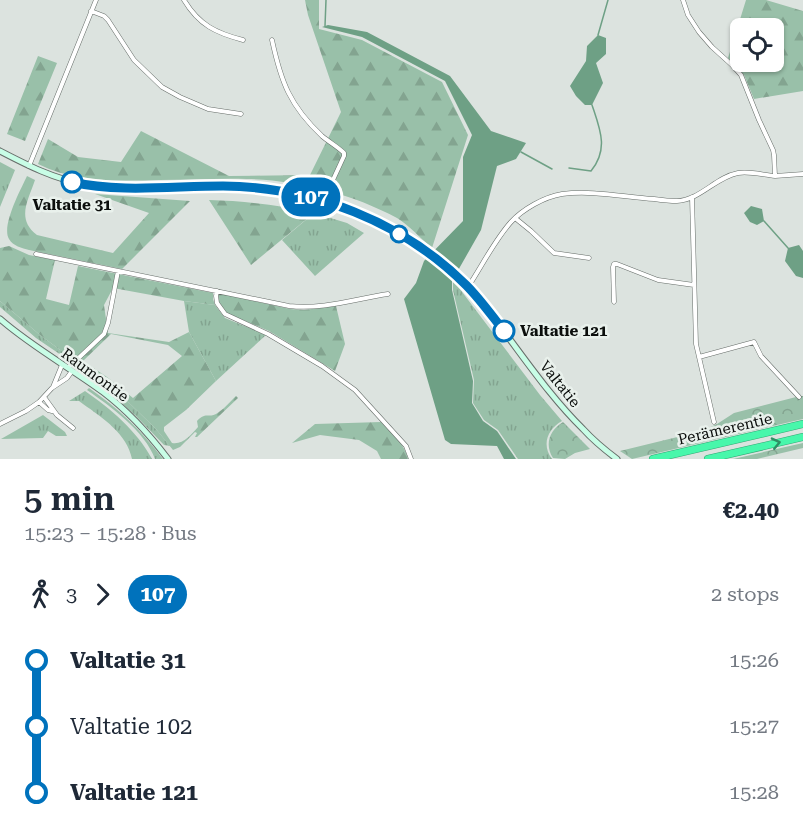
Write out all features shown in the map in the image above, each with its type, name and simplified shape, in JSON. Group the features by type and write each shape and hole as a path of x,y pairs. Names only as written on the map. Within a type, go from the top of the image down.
{"highway":[{"name":"Perämerentie","path":"653,459 803,424"},
{"name":"Perämerentie","path":"708,459 803,437"}],"main road":[{"name":"Valtatie","path":"0,151 61,179 98,187 249,187 287,192 326,201 375,221 410,240 457,276 567,412 617,459"},
{"name":"Raumontie","path":"0,319 31,344 120,406 146,432 168,459"}],"street":[{"path":"29,166 96,0"},
{"path":"184,0 206,25 222,35 243,40"},
{"path":"683,0 688,15 699,32 738,71 745,82 773,150 775,176"},
{"path":"91,11 108,20 134,60 162,87 208,108 241,114"},
{"path":"272,40 278,69 290,98 308,122 344,153 326,201"},
{"path":"468,287 515,218 528,208 561,195 591,194 678,201 692,197 724,177 739,172 775,176 803,174"},
{"path":"692,197 696,344 714,422"},
{"path":"515,218 554,253 589,258"},
{"path":"36,254 304,308 388,294"},
{"path":"614,302 614,264 658,280 694,285"},
{"path":"0,424 39,402 67,368 104,333 118,271"},
{"path":"217,291 218,305 225,314 268,334 322,366 355,390 406,446 411,459"},
{"path":"699,357 754,342 761,356 799,397"},
{"path":"52,388 67,378 67,368"},
{"path":"44,397 52,411"},
{"path":"39,402 73,428"}],"green space":[{"path":"305,0 319,0 319,29 362,40 442,82 468,135 432,248 397,218 380,209 343,195 305,185 247,179 97,180 67,175 38,164 48,139 78,157 121,162 141,131 229,176 310,175 341,112"},
{"path":"746,0 766,0 803,11 803,91 754,99 741,72 784,72 784,18 740,18"},
{"path":"38,56 57,63 25,141 7,134"},
{"path":"0,162 15,170 0,207"},
{"path":"27,176 35,180 27,202 25,216 27,223 37,235 113,253 149,213 95,194 190,201 122,269 29,250 11,241 7,233 10,217"},
{"path":"209,200 262,204 314,213 251,265"},
{"path":"314,213 347,223 364,233 315,276 282,240"},
{"path":"9,246 29,255 55,260 46,299 69,305 78,266 213,293 215,305 113,288 104,305 108,333 169,342 189,332 216,381 186,410 164,427 172,443 186,439 198,427 197,421 200,418 216,414 236,396 238,398 197,437 195,437 197,433 195,432 180,447 173,450 156,429 121,395 40,335 0,301 0,248","holes":["111,334 168,345 182,356 133,398 83,361"]},
{"path":"453,280 562,421 553,428 548,437 547,448 552,459 518,459 498,430 484,420 473,403 474,380 453,290"},
{"path":"218,293 290,309 304,310 336,306 345,344 335,371 269,331 226,313 219,302"},
{"path":"0,301 40,335 121,395 170,446 164,445 116,398 36,338 0,307"},
{"path":"184,301 215,305 225,318 266,335 216,381 189,332"},
{"path":"89,388 129,421 163,459 155,459 135,429 116,411 87,390"},
{"path":"85,391 123,421 152,459 132,459 125,442 113,427 79,401 69,401"},
{"path":"803,396 803,419 632,459 620,451 702,431 734,413"},
{"path":"43,415 67,436 56,436 48,431 43,438 1,439"},
{"path":"381,422 401,444 408,459 381,459 377,451 359,440 320,435 292,443 315,424"},
{"path":"563,422 590,449 575,453 565,459 553,458 549,448 550,438"},
{"path":"803,443 803,448 757,459 733,459"}],"shaded area":[{"path":"328,25 367,32 450,76 491,131 526,143 516,159 497,166 481,230 452,281 452,290 473,381 472,403 483,421 497,431 516,459 504,459 497,446 451,444 445,440 404,299 416,283 424,261 463,221 463,157 472,135 445,81 362,37 322,27"},
{"path":"598,35 606,38 606,54 596,63 603,83 592,105 585,105 570,86 586,61 587,46"},
{"path":"751,206 762,209 764,221 757,225 750,222 744,213"},
{"path":"799,245 803,251 803,278 796,276 785,261 788,248"}],"waterway":[{"path":"325,26 326,0"},
{"path":"598,35 608,0"},
{"path":"569,168 591,171 600,155 601,139 592,105"},
{"path":"521,152 552,169"},
{"path":"764,221 788,248"}],"bus line":[{"name":"107","path":"72,182 98,187 249,187 313,197 335,204 375,221 427,252 468,287 504,331"}],"place":[{"name":"Valtatie 31","path":"72,182"},
{"name":"Valtatie 121","path":"504,331"}]}
